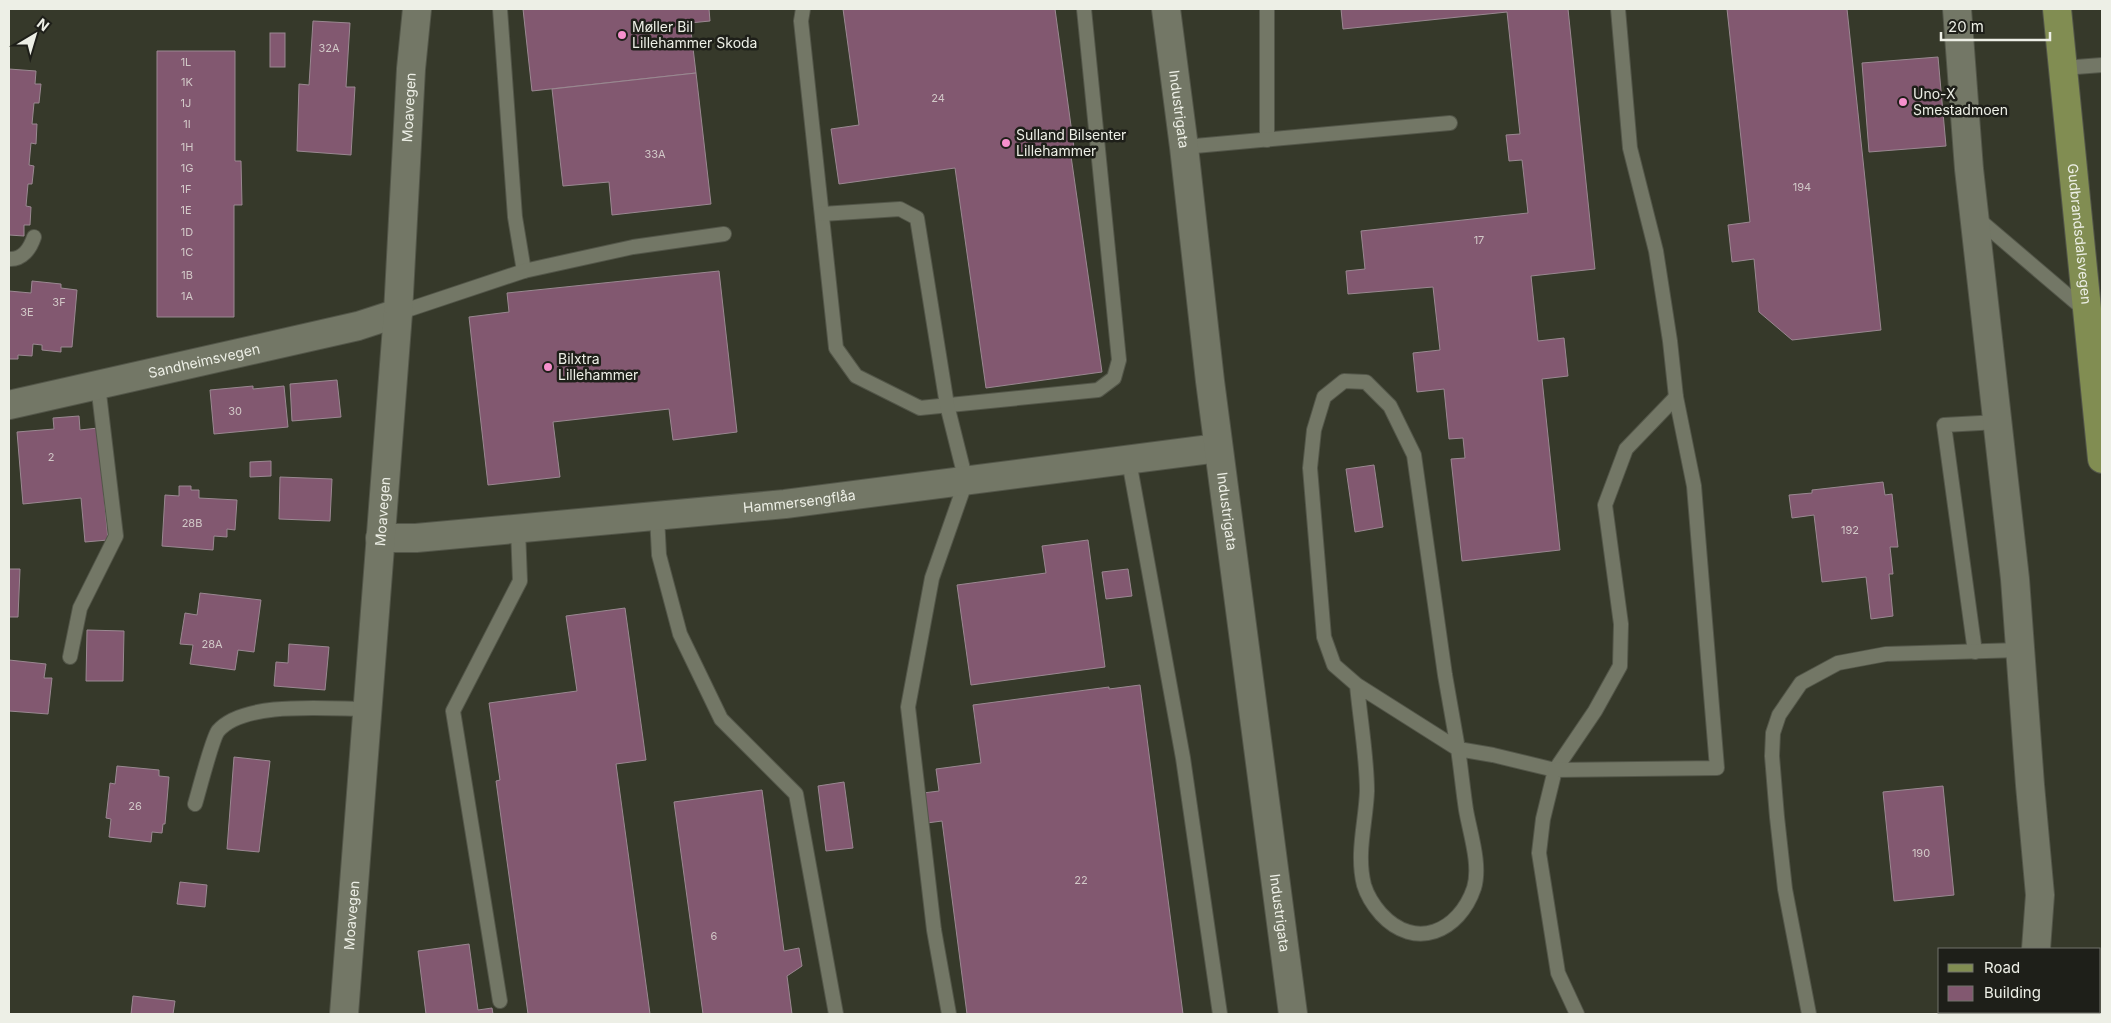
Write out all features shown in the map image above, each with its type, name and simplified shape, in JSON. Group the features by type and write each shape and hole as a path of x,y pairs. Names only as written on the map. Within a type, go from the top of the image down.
{"main road":[{"name":"Gudbrandsdalsvegen","path":"2057,9 2102,459"}],"street":[{"name":"Moavegen","path":"344,1014 398,313 411,69 417,9"},
{"name":"Industrigata","path":"1166,9 1184,147 1218,448 1293,1014"},
{"path":"1957,9 1974,215 2015,579 2040,895 2036,948"},
{"name":"Sandheimsvegen","path":"9,405 358,326 398,313"},
{"name":"Hammersengflåa","path":"380,538 416,538 785,504 1218,448"}],"lane":[{"path":"500,9 515,217 524,271"},
{"path":"803,9 801,21 836,348 856,376 920,408 1098,390 1114,378 1119,360 1084,9"},
{"path":"1267,9 1267,140"},
{"path":"1357,685 1367,788 1361,838 1364,886 1374,907 1390,924 1414,934 1436,932 1454,922 1464,910 1474,886 1475,855 1458,749 1445,675 1414,455 1390,406 1366,382 1344,382 1324,397 1314,430 1310,468 1324,637 1334,665 1357,685 1458,749 1493,755 1555,770 1718,768 1694,486 1676,397 1670,341 1656,251 1630,148 1618,9"},
{"path":"2063,68 2102,65"},
{"path":"1184,147 1450,123"},
{"path":"822,214 900,209 917,218 947,405 966,481 932,578 908,707 934,930 949,1014"},
{"path":"1974,215 2088,313"},
{"path":"398,313 524,271 633,247 724,234"},
{"path":"9,259 14,260 25,254 31,247 34,238"},
{"path":"70,657 80,608 116,536 98,386"},
{"path":"1577,1014 1558,973 1539,852 1543,819 1555,770 1595,711 1620,666 1621,624 1605,505 1626,448 1676,397"},
{"path":"1975,652 1944,425 1998,422"},
{"path":"1129,461 1182,758 1220,1014"},
{"path":"657,516 659,555 680,634 721,719 796,794 836,1014"},
{"path":"500,1001 453,711 520,581 518,529"},
{"path":"1809,1014 1785,889 1777,817 1772,756 1773,733 1779,715 1801,683 1838,663 1886,654 2020,650"},
{"path":"195,804 218,732 228,724 249,714 278,708 367,709"}],"building":[{"path":"523,9 709,9 710,21 690,23 696,73 532,91"},
{"path":"843,9 1055,9 1075,155 1071,156 1102,372 986,388 955,168 839,184 831,129 859,125"},
{"path":"1341,9 1568,9 1595,269 1531,276 1538,341 1564,338 1568,376 1542,379 1560,550 1462,561 1451,459 1465,458 1463,438 1449,439 1444,389 1417,392 1413,353 1440,350 1433,287 1348,294 1346,271 1365,269 1361,231 1528,213 1522,160 1509,161 1506,135 1520,134 1507,12 1343,29"},
{"path":"1727,9 1847,9 1881,330 1792,340 1759,312 1754,259 1732,262 1728,225 1750,222"},
{"path":"313,21 350,23 346,87 355,87 351,155 297,151 299,84 309,85"},
{"path":"270,33 285,33 285,67 270,67"},
{"path":"157,51 235,51 235,161 241,161 242,205 234,205 234,317 157,317"},
{"path":"1938,57 1946,146 1869,152 1862,63"},
{"path":"9,69 36,71 35,84 41,84 39,103 34,103 32,124 37,124 36,144 31,143 29,165 34,166 32,184 28,184 26,206 31,207 30,225 24,225 24,236 9,235"},
{"path":"696,73 711,204 612,215 609,182 563,186 552,89"},
{"path":"719,271 737,432 673,440 669,409 553,422 560,477 488,485 469,317 509,312 507,293"},
{"path":"32,281 61,284 61,288 77,290 72,347 61,347 61,352 42,350 42,345 33,344 32,356 18,355 18,359 9,359 9,291 31,293"},
{"path":"337,380 341,417 292,421 290,384"},
{"path":"253,386 253,389 284,386 288,427 214,434 210,390"},
{"path":"79,416 80,430 98,428 108,540 85,542 81,498 23,504 17,432 54,429 53,418"},
{"path":"271,461 271,476 250,477 250,462"},
{"path":"1374,465 1383,527 1355,532 1346,469"},
{"path":"280,477 332,479 330,521 279,519"},
{"path":"1883,482 1885,495 1892,494 1898,547 1890,547 1893,574 1889,574 1893,616 1871,619 1866,577 1822,582 1814,515 1792,518 1789,495 1812,493 1812,490"},
{"path":"179,486 191,486 191,490 199,490 199,498 237,500 235,530 227,529 227,537 214,536 213,550 162,546 165,495 179,496"},
{"path":"1088,540 1105,667 971,685 957,585 1046,573 1042,546"},
{"path":"9,569 20,569 18,617 9,617"},
{"path":"1128,569 1132,596 1106,599 1102,572"},
{"path":"200,593 261,600 254,652 238,650 235,670 190,664 193,645 180,644 185,613 197,615"},
{"path":"625,608 646,760 616,764 650,1014 528,1014 496,781 500,780 489,703 577,691 566,616"},
{"path":"87,630 124,631 123,681 86,681"},
{"path":"289,644 329,647 325,690 274,686 276,662 288,663"},
{"path":"9,660 46,664 44,678 52,678 48,714 9,711"},
{"path":"1140,685 1183,1014 967,1014 942,821 927,823 923,793 939,791 936,769 981,763 973,705 1109,687 1109,689"},
{"path":"234,757 270,761 259,852 227,849"},
{"path":"117,766 159,770 159,776 169,777 165,824 163,824 162,833 152,832 151,842 109,837 111,819 106,818 110,783 115,784"},
{"path":"844,782 853,848 826,851 818,786"},
{"path":"1943,786 1954,895 1894,901 1883,792"},
{"path":"762,790 784,951 799,948 802,966 787,976 792,1014 703,1014 674,802"},
{"path":"180,882 207,885 205,907 177,904"},
{"path":"469,944 478,1010 492,1008 493,1014 426,1014 418,951"},
{"path":"133,996 175,1001 173,1014 131,1014"}],"place":[{"name":"Møller Bil Lillehammer Skoda","path":"622,35"},
{"name":"Uno-X Smestadmoen","path":"1903,102"},
{"name":"Sulland Bilsenter Lillehammer","path":"1006,143"},
{"name":"Bilxtra Lillehammer","path":"548,367"}]}
